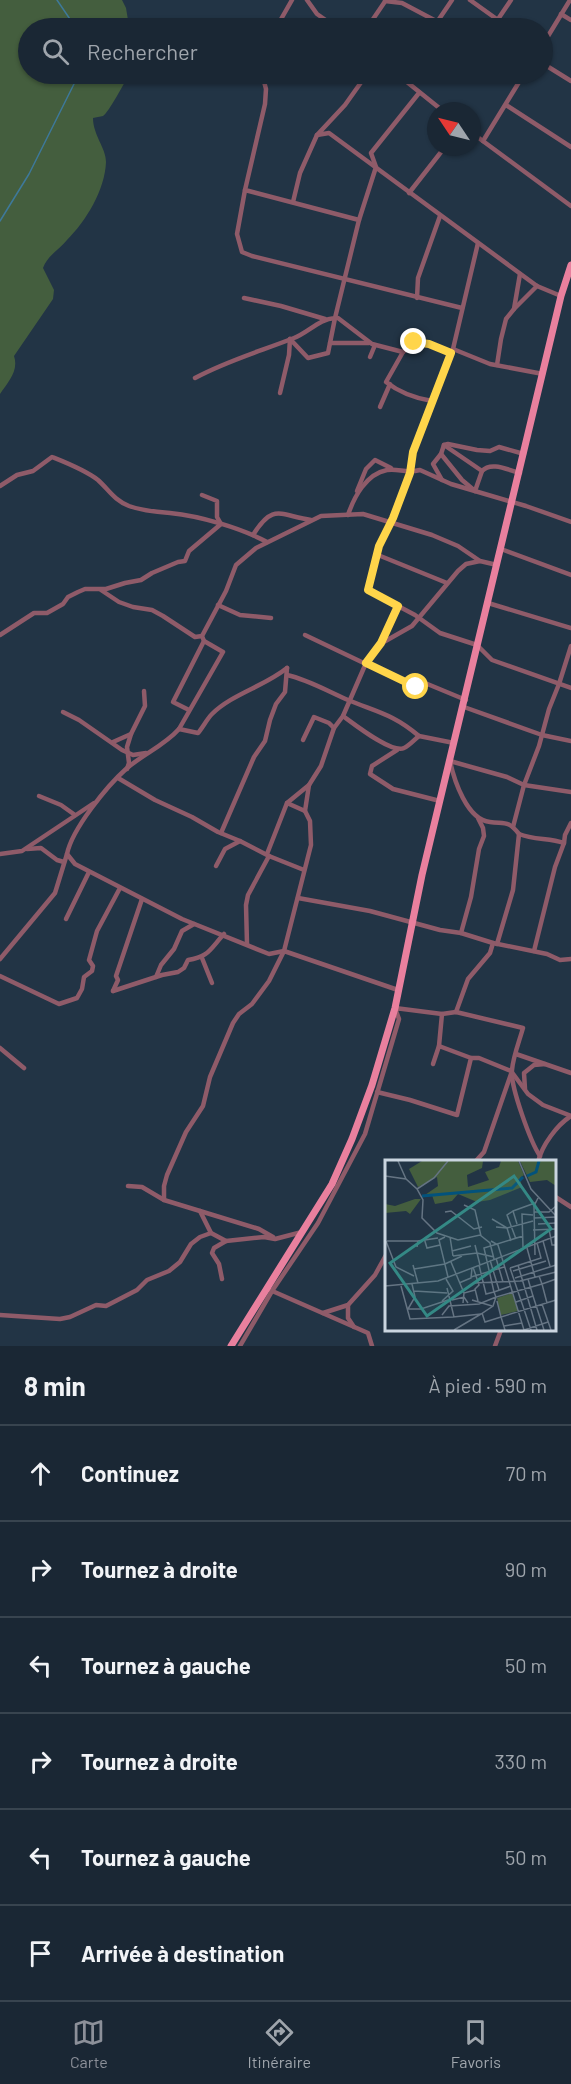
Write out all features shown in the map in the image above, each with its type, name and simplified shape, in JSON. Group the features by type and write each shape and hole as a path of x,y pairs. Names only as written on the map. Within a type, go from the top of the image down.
{"main road":[{"path":"231,1346 269,1290 332,1184 372,1085 395,1008 440,801 561,296 570,270"}],"street":[{"path":"282,18 292,0"},
{"path":"307,0 323,18"},
{"path":"373,18 385,0 401,2 431,18"},
{"path":"441,18 452,0"},
{"path":"470,0 495,18"},
{"path":"499,18 511,0"},
{"path":"553,28 570,0"},
{"path":"561,14 571,20"},
{"path":"553,69 571,81"},
{"path":"265,84 265,104 237,225 242,252 462,308"},
{"path":"293,202 307,153 317,135 345,105 360,84"},
{"path":"410,84 431,102"},
{"path":"518,84 483,141 571,206"},
{"path":"290,339 308,358 328,352 359,220 376,167 371,153 419,93"},
{"path":"506,105 571,147"},
{"path":"317,135 329,133 537,286 561,296"},
{"path":"409,193 438,156"},
{"path":"246,190 359,220"},
{"path":"417,298 418,278 440,216"},
{"path":"478,243 452,351 413,452 410,473 379,546 368,590 419,618 440,633 477,645 492,660 571,688"},
{"path":"514,309 520,274"},
{"path":"497,365 506,319 537,286"},
{"path":"244,298 325,319 338,318 373,344"},
{"path":"195,378 214,368 290,339 325,319"},
{"path":"280,393 289,355 290,339"},
{"path":"330,343 359,342 403,352"},
{"path":"432,401 418,399 397,390 386,382 403,352 414,342 429,344 497,365 543,374"},
{"path":"370,357 373,344"},
{"path":"380,407 390,384"},
{"path":"444,445 490,451 499,447 524,454"},
{"path":"442,480 433,464 441,454 444,445"},
{"path":"444,445 482,471"},
{"path":"441,454 462,480 475,491"},
{"path":"0,486 17,476 33,471 52,457 99,481 105,490 130,506 148,512 171,513 221,524 267,542"},
{"path":"348,515 366,469 375,460 396,471"},
{"path":"475,491 485,467 493,465 520,473"},
{"path":"354,498 364,484 377,474 389,469 410,473 420,470 442,480 571,522"},
{"path":"202,495 217,501 217,517 221,524"},
{"path":"253,535 261,522 272,513 278,512 312,520"},
{"path":"189,710 173,702 236,565 255,548 312,520 321,516 363,514 432,535 459,546 480,561 497,565"},
{"path":"0,635 34,613 47,613 63,604 72,594 85,589 112,588 141,580 152,573 185,561 189,551 221,524"},
{"path":"501,549 571,575"},
{"path":"378,555 447,583"},
{"path":"381,643 412,627 447,583 466,564 480,561"},
{"path":"0,959 55,893 69,846 97,801 126,769 170,739 223,652 164,616 152,610 120,602 99,589"},
{"path":"488,603 571,628"},
{"path":"218,605 240,615 271,618"},
{"path":"247,944 246,904 248,895 268,855 287,803 309,785 321,766 334,728 343,716 366,663 381,643 398,606"},
{"path":"305,635 412,686 416,687 425,683 465,703 542,735 571,741"},
{"path":"513,827 524,784 571,646"},
{"path":"178,729 198,733 212,714 225,704 258,688 287,668 285,692 276,704 265,741 254,757 221,833"},
{"path":"287,675 392,716 418,736 455,744"},
{"path":"126,769 129,763 127,747 145,706 144,691"},
{"path":"63,712 129,753 148,753"},
{"path":"343,716 397,750"},
{"path":"303,740 314,717 329,723 334,728"},
{"path":"113,742 131,734"},
{"path":"418,736 404,749 397,750 372,766 370,774 393,789 440,801"},
{"path":"461,933 471,897 479,849 484,836 477,816 468,806 454,781 450,761 524,784 571,792"},
{"path":"118,778 154,800 304,870"},
{"path":"164,1200 167,1175 186,1132 203,1106 210,1077 233,1023 239,1014 252,1004 269,981 284,951 311,845 310,821 305,811 309,785"},
{"path":"39,796 61,805 75,815"},
{"path":"22,850 97,801"},
{"path":"287,803 305,811"},
{"path":"477,816 488,823 503,822 513,827 519,834 532,839 555,840 564,843"},
{"path":"534,951 547,896 565,835 571,823"},
{"path":"456,1012 468,979 490,953 495,943 513,890 519,834"},
{"path":"564,843 571,837"},
{"path":"216,866 225,849 240,841"},
{"path":"0,854 34,847 41,848 57,860 64,862"},
{"path":"67,854 75,864 89,872 194,924 224,934 269,954 284,951 398,990"},
{"path":"66,919 89,872"},
{"path":"0,976 59,1004 77,998 82,989 84,977 92,971 93,966 89,960 97,931 120,888"},
{"path":"298,898 370,911 440,930 534,951 560,960 571,959"},
{"path":"142,899 116,976 118,980 112,991 178,972 184,968 188,960 202,958 208,954 224,934"},
{"path":"156,977 161,965 174,949 182,931 194,924"},
{"path":"202,958 212,983"},
{"path":"240,1346 269,1290 318,1223 365,1134 399,1019 395,1008 442,1014 456,1012 523,1028 484,1152 476,1160"},
{"path":"433,1064 439,1046 442,1014"},
{"path":"439,1046 511,1071 525,1090 543,1105 571,1116"},
{"path":"0,1048 24,1068"},
{"path":"516,1054 571,1073"},
{"path":"377,1092 457,1115 471,1058"},
{"path":"525,1090 524,1073 534,1065 548,1064"},
{"path":"511,1071 517,1102 539,1159"},
{"path":"560,1112 562,1122"},
{"path":"539,1159 562,1122 571,1116"},
{"path":"128,1186 142,1187 164,1200 259,1229 275,1239"},
{"path":"556,1197 571,1208"},
{"path":"200,1211 212,1233 226,1241"},
{"path":"222,1279 219,1264 212,1253 214,1248 226,1241 264,1237 275,1239 302,1232"},
{"path":"0,1315 60,1319 96,1305 106,1306 123,1295 137,1290 147,1280 170,1271 180,1262 191,1244 200,1237 212,1233"},
{"path":"322,1313 348,1305 375,1275 385,1258"},
{"path":"269,1290 368,1333 372,1346"},
{"path":"348,1305 348,1318 354,1327"},
{"path":"495,1346 500,1331"}],"green space":[{"path":"0,0 122,0 128,18 18,18 18,84 124,84 106,113 93,118 106,162 98,194 81,224 50,257 43,268 54,290 53,299 14,356 14,371 0,394"}],"waterway":[{"path":"57,0 69,18"},
{"path":"0,221 29,174 74,84"}],"route":[{"path":"414,342 429,344 451,353 413,452 410,473 393,518 379,546 368,590 398,606 381,643 366,663 393,678 416,687"}]}
